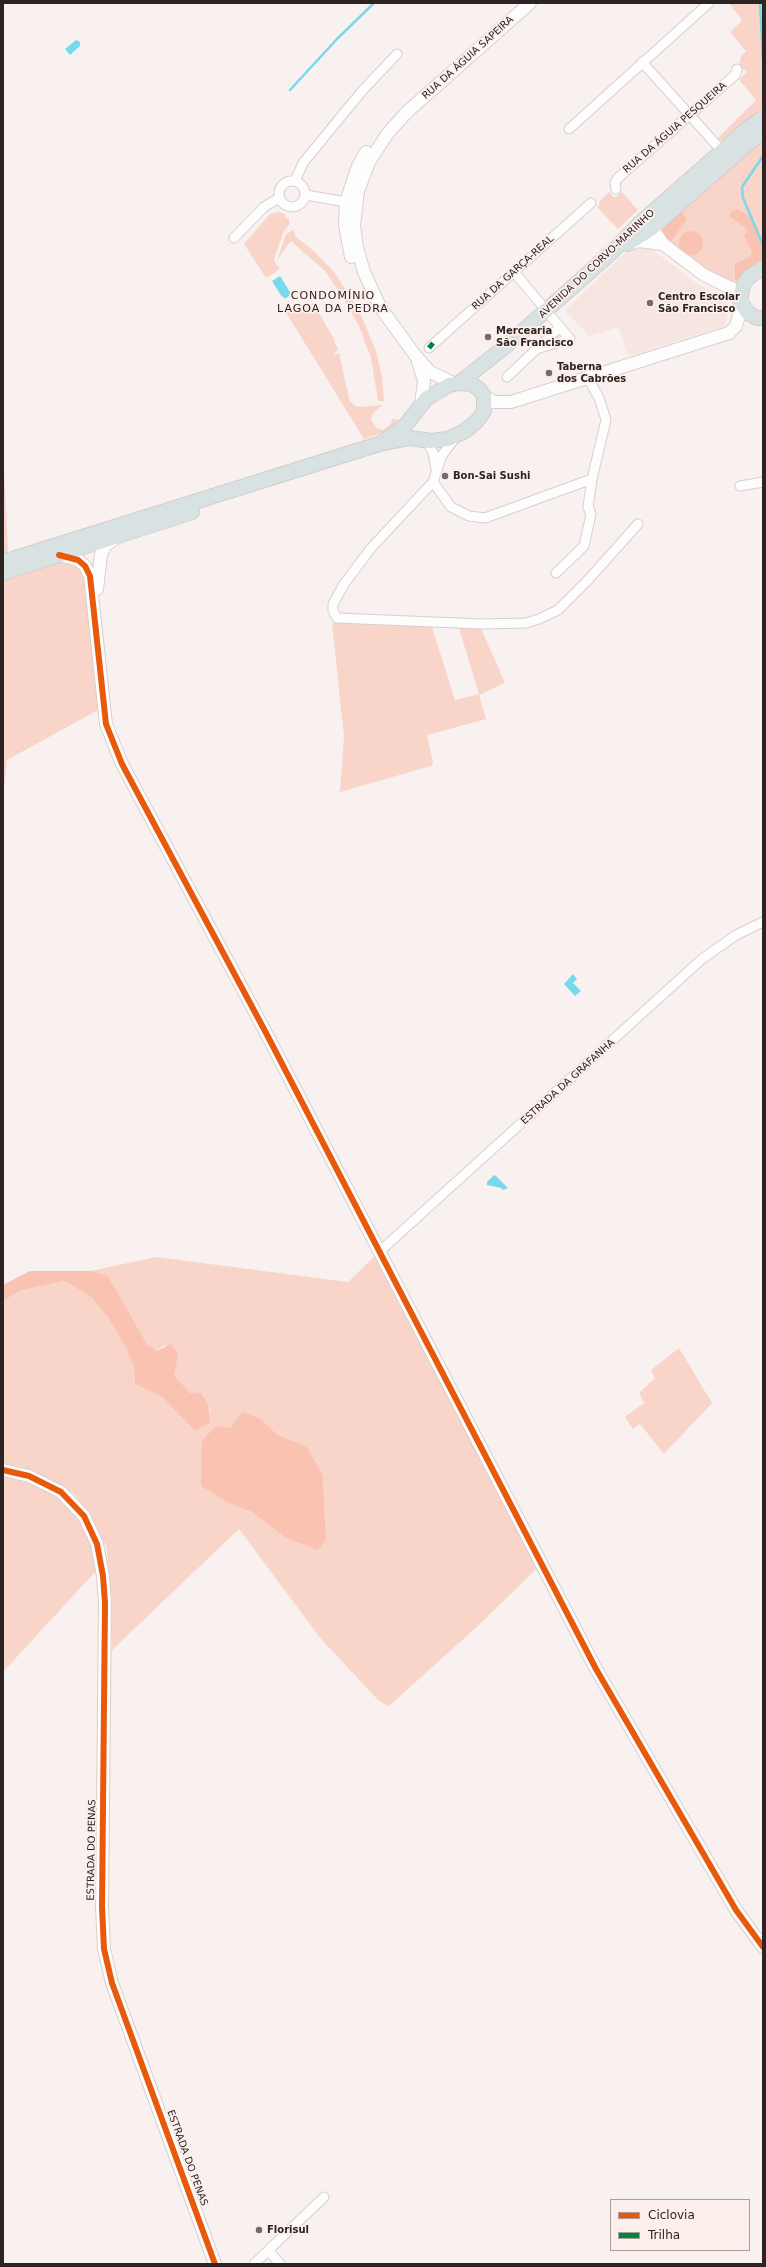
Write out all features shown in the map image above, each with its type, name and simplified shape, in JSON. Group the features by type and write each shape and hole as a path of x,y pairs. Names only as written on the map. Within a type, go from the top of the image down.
{"main road":[{"name":"AVENIDA DO CORVO-MARINHO","path":"492,359 618,249 652,213 748,128 763,118"},
{"name":"AVENIDA DO CORVO-MARINHO","path":"618,249 652,228 737,152 763,132"},
{"path":"763,268 749,278 744,285 741,301 748,313 757,318 763,318"},
{"path":"379,444 397,433 440,389 457,383 492,359"},
{"path":"3,562 379,444 410,438 443,440 456,436 471,427 482,415 485,406 482,393 483,370 492,359"},
{"path":"457,383 472,384 482,393"},
{"path":"418,411 416,428 425,439"},
{"path":"3,573 122,536 180,516 283,475"}],"street":[{"name":"RUA DA ÁGUIA SAPEIRA","path":"415,355 363,285 351,256 345,225 346,202 364,154 378,137 530,3"},
{"path":"570,129 642,62 709,3"},
{"path":"295,181 299,169 308,157 362,91 397,54"},
{"path":"642,62 722,151 737,152"},
{"name":"RUA DA ÁGUIA PESQUEIRA","path":"616,189 618,178 735,75 737,69"},
{"name":"RUA DA ÁGUIA SAPEIRA","path":"380,307 360,260 354,225 358,191 369,162 377,148 407,112"},
{"path":"704,182 718,164 722,151"},
{"path":"287,181 295,181 303,186 306,195 303,202 292,208 284,205 279,198 281,186 287,181"},
{"path":"346,202 358,191"},
{"path":"306,195 346,202"},
{"path":"234,238 264,207 279,198"},
{"path":"346,202 354,225"},
{"name":"RUA DA GARÇA-REAL","path":"431,346 591,203"},
{"path":"482,393 494,402 511,402 729,333 736,326 741,301 735,290 704,275 663,244 650,224 652,213"},
{"path":"618,249 638,241 663,244"},
{"path":"514,272 570,339 536,349"},
{"path":"507,377 560,327"},
{"path":"415,355 430,372 457,383"},
{"path":"415,355 421,368 424,381 418,411"},
{"path":"556,573 584,546 591,514 588,507 592,479 606,420 599,398 588,378"},
{"path":"456,436 442,455 432,482 372,547 344,584 333,604 333,611 337,618 482,624 526,623 558,610 588,580 638,524"},
{"path":"425,439 433,453 436,469"},
{"path":"432,482 451,507 469,516 486,518 592,479"},
{"path":"740,486 763,482"},
{"path":"168,510 147,520 100,537 92,545 87,560 98,641 104,713 113,746 596,1669 736,1910 763,1947"},
{"path":"98,566 101,554 106,545 122,536"},
{"path":"73,540 81,540 92,545 98,553 98,641"},
{"path":"59,555 78,560 85,566 90,576"},
{"name":"ESTRADA DA GRAFANHA","path":"379,1252 409,1223 646,1012 702,959 725,941 763,922"},
{"name":"ESTRADA DO PENAS","path":"3,1470 29,1476 61,1492 84,1516 97,1544 103,1576 105,1603 102,1907 105,1955 112,1983 215,2264"},
{"path":"254,2264 324,2198"},
{"path":"269,2251 280,2264"}],"shaded area":[{"path":"729,3 763,3 763,113 726,141 717,139 756,100 739,80 747,72 739,66 741,56 746,51 730,32 742,20"},
{"path":"763,135 763,263 742,278 734,281 715,279 667,241 663,223"},
{"path":"609,192 615,198 622,192 638,210 618,229 597,207 600,204 599,202"},
{"path":"738,209 750,217 763,245 763,263 742,278 735,281 735,264 750,257 752,252 744,236 748,230 729,216 732,211"},
{"path":"680,210 687,219 672,240 667,241 657,229"},
{"path":"278,212 285,214 285,218 289,218 289,225 284,231 275,256 274,261 280,269 266,278 244,244 270,214"},
{"path":"293,230 296,237 314,251 334,272 358,308 376,351 382,377 384,401 378,401 371,358 359,326 325,271 291,241 277,260 286,234"},
{"path":"686,231 696,231 703,238 703,248 696,255 686,255 679,248 679,238"},
{"name":"Centro Escolar São Francisco","path":"636,248 653,250 696,283 722,298 730,307 725,326 628,356 619,327 589,336 565,310 625,253"},
{"path":"313,303 333,337 338,350 333,354 335,355 339,353 350,402 357,407 383,405 373,413 371,420 376,428 383,430 391,424 392,419 400,420 390,430 364,439 285,311 296,304 300,310"},
{"path":"3,446 8,553 3,554"},
{"path":"59,555 79,564 86,577 98,710 7,760 3,798 3,573"},
{"path":"332,623 431,624 455,700 479,694 458,625 480,626 505,683 479,695 486,719 427,735 433,763 431,766 340,792 344,736"},
{"path":"379,1252 540,1565 480,1624 389,1706 378,1700 321,1639 239,1529 112,1650 112,1598 106,1545 74,1493 22,1467 3,1465 3,1301 22,1290 65,1281 91,1297 107,1316 125,1346 134,1367 135,1384 162,1397 195,1431 210,1413 208,1403 200,1392 190,1393 174,1375 164,1345 156,1351 147,1344 108,1276 91,1271 156,1257 348,1282","holes":["261,1419 278,1435 307,1447 323,1475 326,1540 283,1536 252,1512 230,1504 201,1486 202,1464 231,1428"]},
{"path":"30,1271 91,1271 108,1276 147,1344 156,1351 172,1344 178,1355 174,1375 190,1393 200,1392 208,1403 210,1422 195,1431 162,1397 135,1384 134,1367 125,1346 107,1316 91,1297 65,1281 22,1290 3,1301 3,1285"},
{"path":"679,1348 712,1403 664,1454 640,1424 633,1429 625,1417 644,1403 639,1393 655,1378 651,1370"},
{"path":"242,1412 261,1419 278,1435 307,1447 323,1475 326,1540 318,1550 283,1536 252,1512 230,1504 201,1486 202,1441 216,1426 231,1428"},
{"path":"3,1477 41,1486 74,1510 93,1544 98,1566 94,1573 3,1672"}],"water":[{"path":"76,40 80,42 80,46 70,55 65,49"},
{"path":"280,276 290,292 289,296 285,299 283,296 282,297 272,281"},
{"path":"573,974 577,979 573,983 581,991 575,996 564,984"},
{"path":"494,1175 508,1188 503,1190 501,1188 487,1185 487,1182"}],"waterway":[{"path":"290,90 337,39 374,3"},
{"path":"760,3 763,60"},
{"path":"763,156 742,187 743,198 763,245"}],"marked path":[{"path":"429,348 433,343"}],"cycle path":[{"path":"59,555 78,560 85,566 90,576 106,724 122,764 265,1031 596,1669 736,1910 763,1947"},
{"path":"3,1470 29,1476 61,1492 84,1516 97,1544 103,1576 105,1603 102,1907 104,1949 112,1983 215,2264"}],"place":[{"name":"Centro Escolar São Francisco","path":"650,303"},
{"name":"Mercearia São Francisco","path":"488,337"},
{"name":"Taberna dos Cabrões","path":"549,373"},
{"name":"Bon-Sai Sushi","path":"445,476"},
{"name":"Florisul","path":"259,2230"}],"district":[{"name":"CONDOMÍNIO LAGOA DA PEDRA","path":"333,302"}]}
